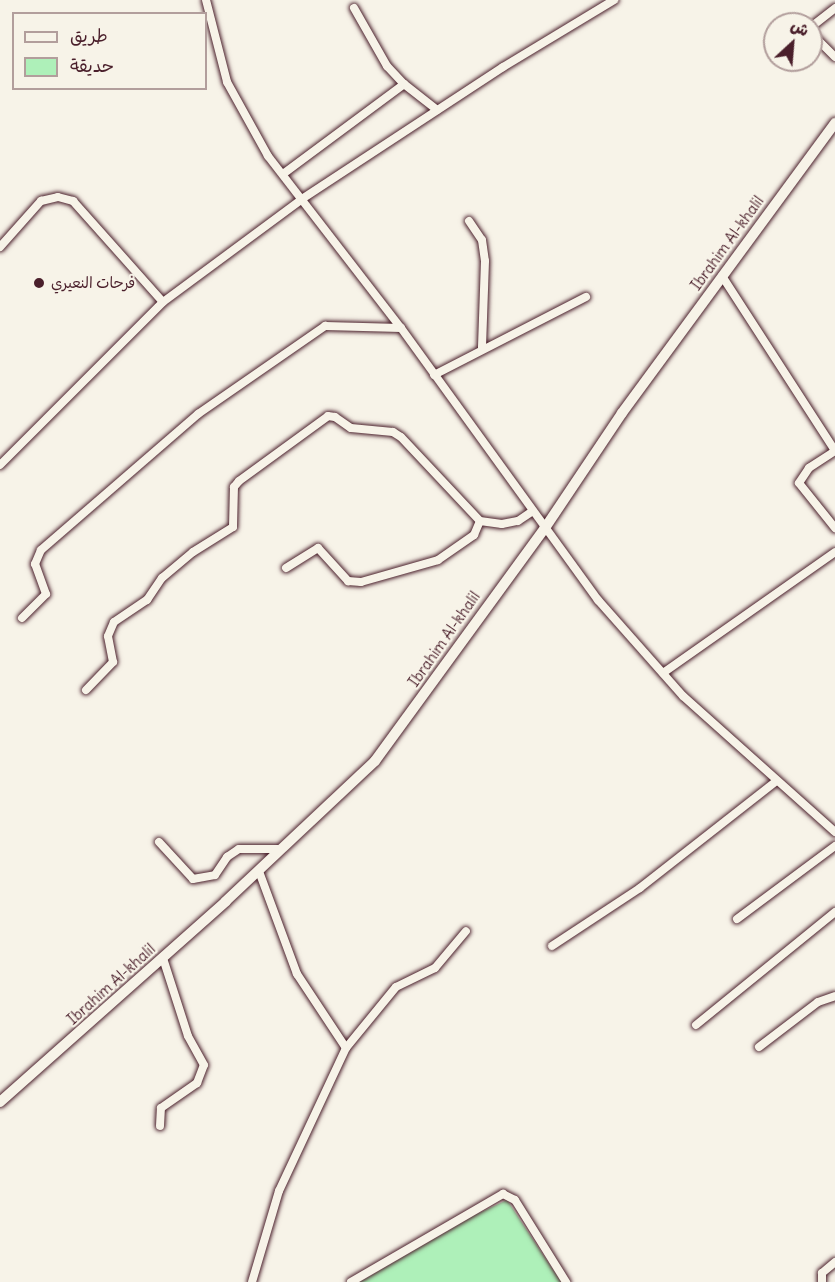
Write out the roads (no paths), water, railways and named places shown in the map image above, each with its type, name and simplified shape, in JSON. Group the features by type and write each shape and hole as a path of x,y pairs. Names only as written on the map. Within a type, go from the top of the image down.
{"street":[{"path":"206,0 227,82 239,107 283,174 401,328 598,600 663,673 776,782 833,826"},
{"path":"0,465 163,302 302,199 437,110 614,0"},
{"path":"354,8 387,66 404,84 437,110"},
{"path":"823,18 835,8"},
{"path":"823,45 835,57"},
{"path":"283,174 404,84"},
{"name":"Ibrahim Al-khalil","path":"0,1102 163,958 355,782 390,743 479,614 545,528 622,413 835,123"},
{"path":"0,247 41,201 58,197 73,201 163,302"},
{"path":"469,221 482,240 485,261 482,348"},
{"path":"722,276 835,451 809,468 799,483 835,528"},
{"path":"434,375 482,348 585,297"},
{"path":"22,618 46,594 35,564 41,550 198,414 325,326 401,328"},
{"path":"86,690 113,662 108,636 114,622 147,600 162,578 193,552 233,527 234,488 239,481 328,416 335,417 351,428 393,432 401,437 480,521 502,524 518,521 533,511"},
{"path":"286,568 318,548 348,581 361,582 438,560 474,535 480,521"},
{"path":"663,673 835,552"},
{"path":"552,946 640,888 776,782"},
{"path":"159,842 192,879 215,875 227,857 239,849 282,849"},
{"path":"737,919 835,846"},
{"path":"258,871 297,974 346,1048"},
{"path":"696,1025 835,912"},
{"path":"252,1282 279,1191 346,1048 389,994 435,968 466,931"},
{"path":"160,1126 161,1108 197,1083 204,1065 188,1036 163,958"},
{"path":"759,1047 818,1002 835,996"},
{"path":"351,1282 499,1194 515,1200 566,1282"},
{"path":"822,1282 822,1273 835,1262"}],"place":[{"name":"فرحات النعيري","path":"39,283"}]}
